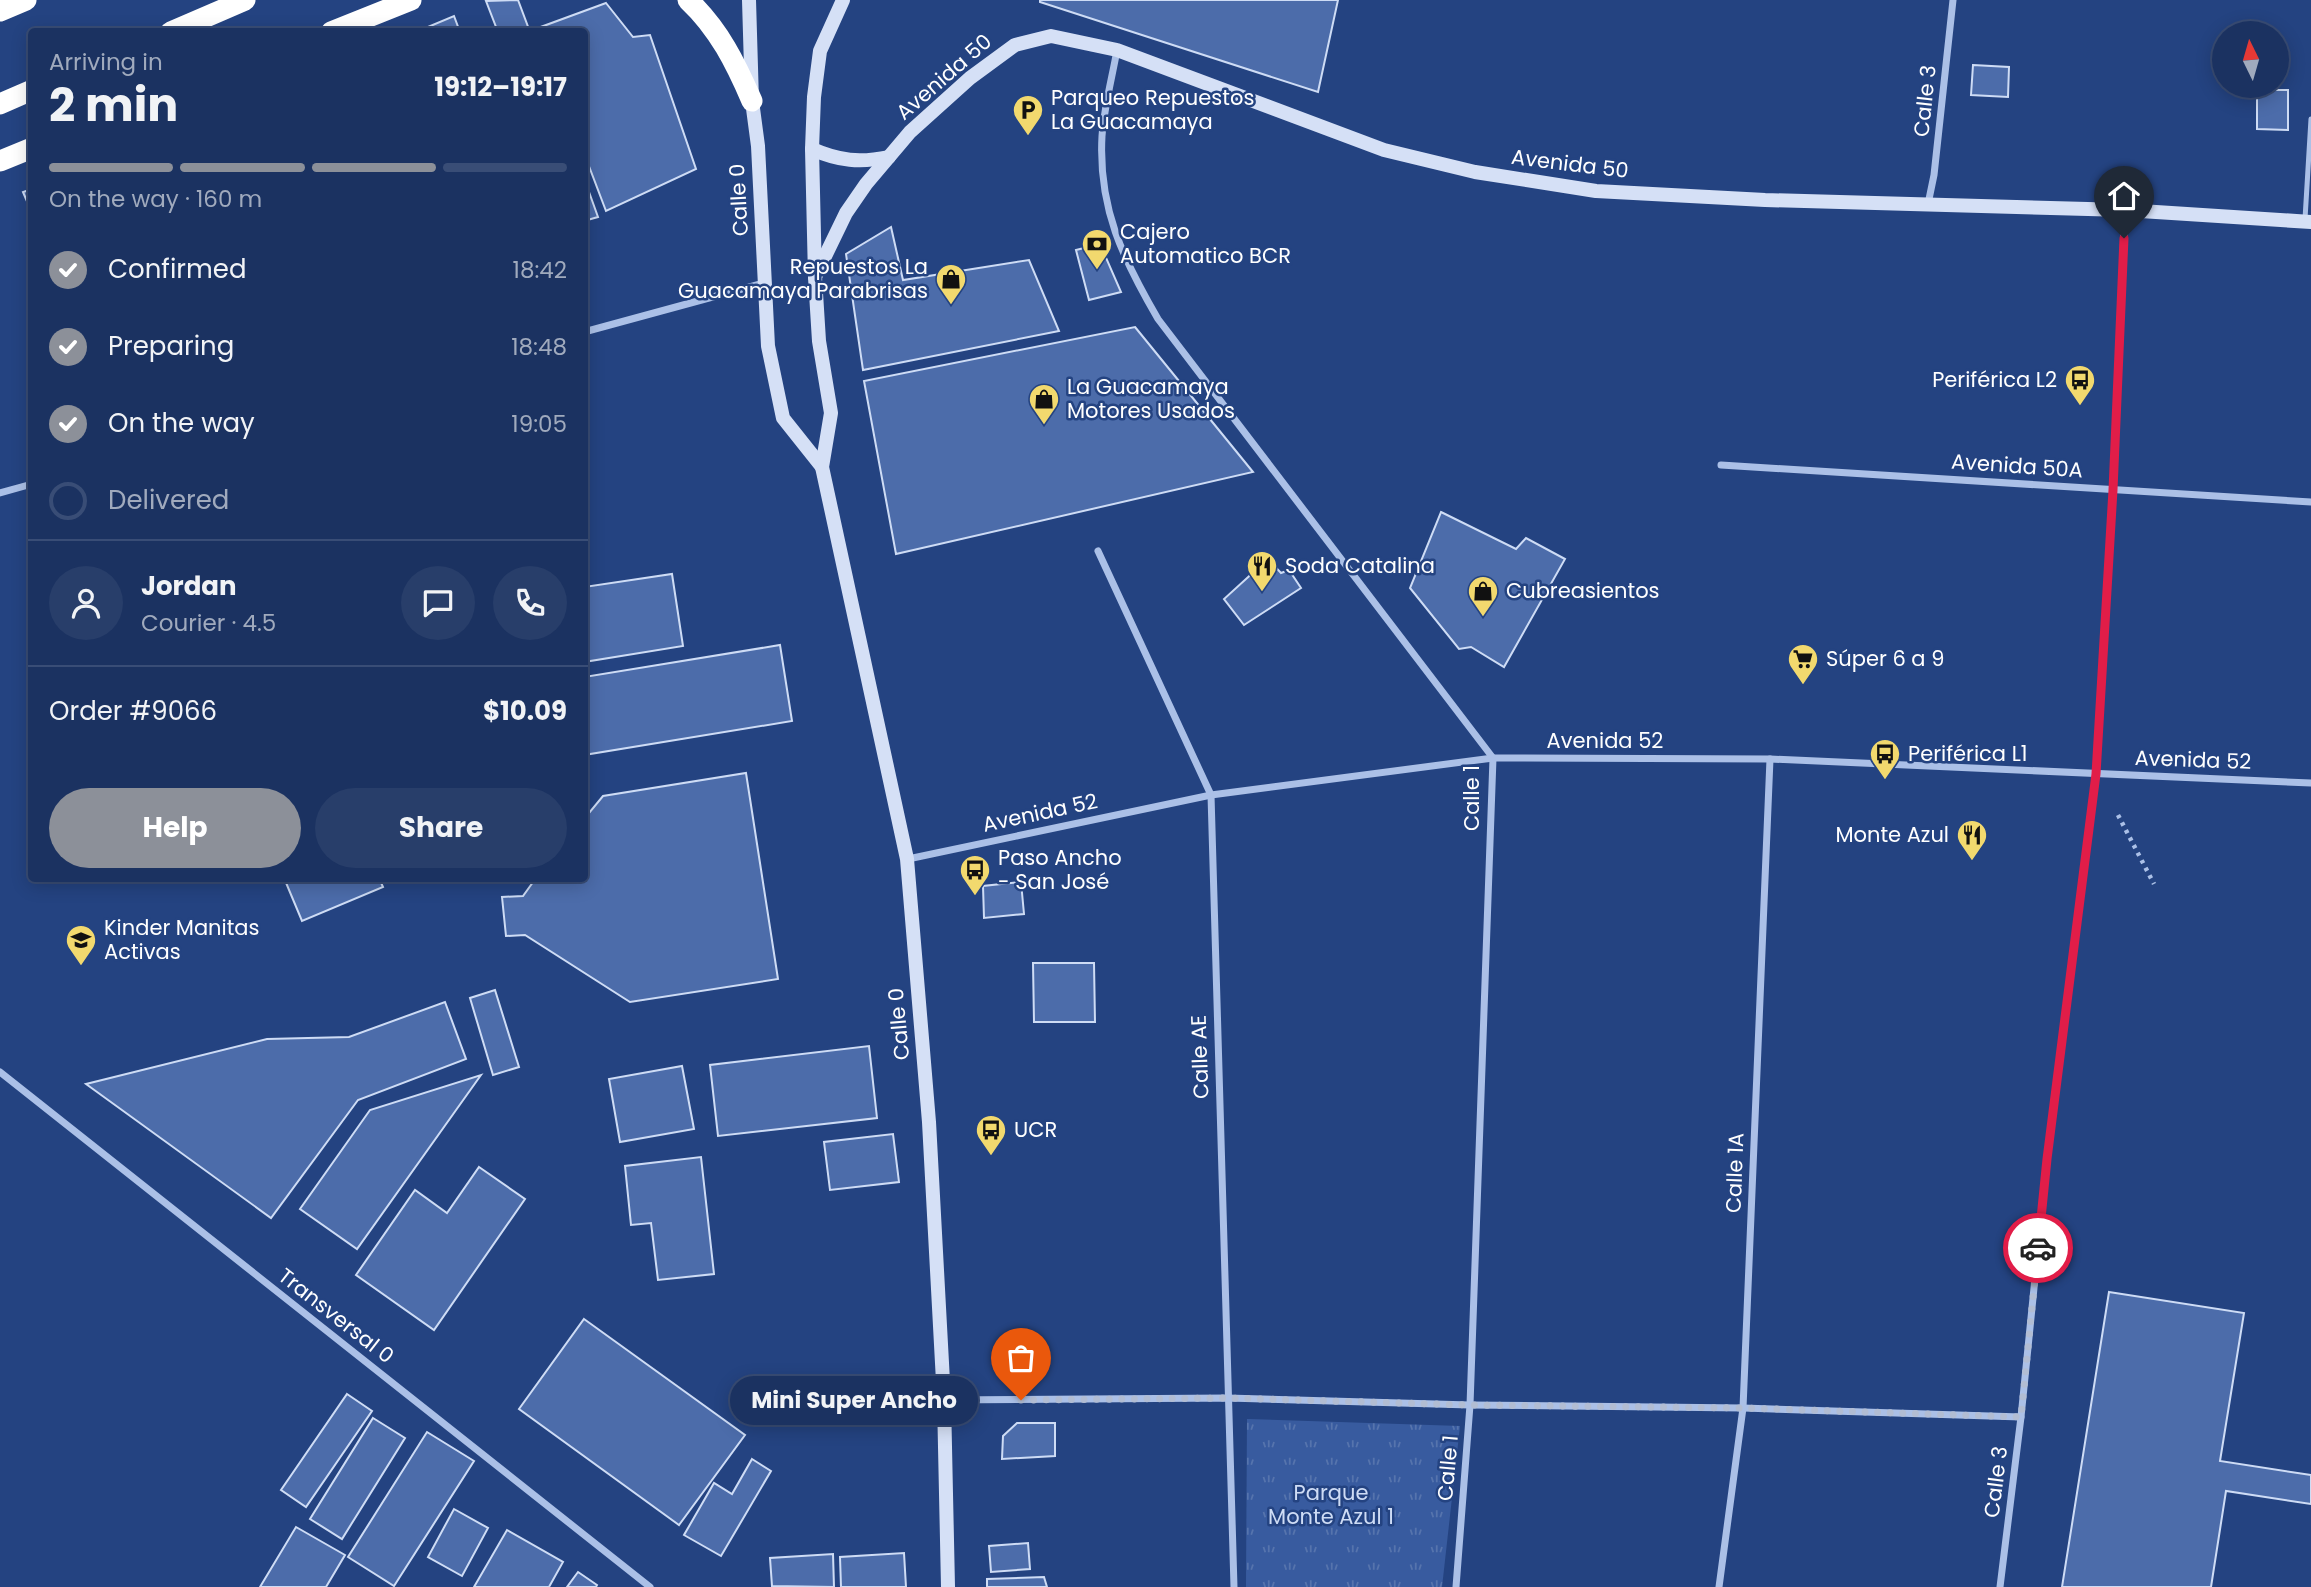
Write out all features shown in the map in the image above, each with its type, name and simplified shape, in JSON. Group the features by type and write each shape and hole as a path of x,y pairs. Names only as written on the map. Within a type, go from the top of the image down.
{"highway":[{"path":"0,11 26,0"},
{"path":"180,28 245,0"},
{"path":"341,28 411,0"},
{"path":"688,0 703,14 732,55 752,102"},
{"path":"0,104 28,92"},
{"path":"0,161 28,150"}],"main road":[{"name":"Calle 0","path":"749,0 752,102 758,146 768,346 783,418 822,467"},
{"name":"Calle 0","path":"843,0 820,51 814,97 812,149 815,277 820,341 831,413 822,467 907,859 929,1122 944,1400 948,1587"},
{"name":"Avenida 50","path":"815,277 846,213 911,132 970,78 1015,45 1051,36 1117,50 1384,150 1475,172 1596,191 1765,200 2125,210 2308,222"},
{"path":"812,149 831,158 850,161 889,157"}],"street":[{"name":"Calle 3","path":"1928,205 1934,175 1953,0"},
{"name":"Calle 1","path":"1117,50 1102,136 1107,208 1130,272 1158,319 1493,758 1471,1405 1456,1587"},
{"name":"Calle 3","path":"2000,1587 2021,1417 2047,1159 2096,774 2113,490 2125,210"},
{"path":"588,331 764,283"},
{"name":"Avenida 50A","path":"1721,465 2311,502"},
{"path":"0,493 28,485"},
{"name":"Calle AE","path":"1098,551 1211,795 1234,1587"},
{"name":"Avenida 52","path":"907,859 1211,795 1493,758 1770,759 2311,783"},
{"name":"Calle 1A","path":"1719,1587 1743,1408 1770,759"},
{"name":"Transversal 0","path":"0,1072 650,1587"},
{"path":"944,1400 1227,1398 1471,1405 1743,1408 2021,1417"}],"lane":[{"path":"2308,222 2311,119"}],"path":[{"path":"2124,826 2154,884"}],"green space":[{"name":"Parque Monte Azul 1","path":"1247,1419 1460,1426 1442,1587 1246,1587"}],"building":[{"path":"518,0 528,28 496,28 486,1"},
{"path":"1040,0 1338,0 1318,92"},
{"path":"606,3 633,37 650,35 696,169 606,211 588,164 588,28 538,28"},
{"path":"454,16 458,28 426,28"},
{"path":"1973,65 2009,67 2008,97 1971,95"},
{"path":"2257,98 2288,98 2288,130 2257,129"},
{"path":"588,189 598,217 588,220"},
{"path":"28,190 28,204 23,192"},
{"name":"Repuestos La Guacamaya Parabrisas","path":"891,227 903,280 1029,260 1059,331 863,370 846,254"},
{"name":"Cajero Automatico BCR","path":"1100,244 1121,292 1089,300 1076,250"},
{"name":"La Guacamaya Motores Usados","path":"1135,327 1253,472 896,554 864,381"},
{"name":"Cubreasientos","path":"1441,512 1516,549 1526,538 1565,559 1504,667 1471,647 1459,649 1410,588"},
{"name":"Soda Catalina","path":"1268,559 1281,573 1289,570 1301,588 1244,625 1224,599"},
{"path":"672,574 683,646 588,661 588,586"},
{"path":"780,645 792,721 588,754 588,676"},
{"path":"746,773 778,979 630,1002 525,935 506,936 502,897 523,896 533,882 588,882 588,814 603,796"},
{"path":"286,882 381,882 383,887 302,921"},
{"path":"1021,882 1024,914 984,918 983,886"},
{"path":"1033,963 1094,963 1095,1022 1034,1022"},
{"path":"495,990 519,1067 493,1075 470,998"},
{"path":"445,1002 466,1059 358,1100 271,1218 86,1084 267,1039 349,1037"},
{"path":"869,1046 877,1118 718,1136 710,1065"},
{"path":"682,1066 694,1129 620,1142 609,1079"},
{"path":"481,1075 357,1249 300,1209 370,1110"},
{"path":"893,1134 899,1182 830,1190 824,1142"},
{"path":"701,1157 714,1274 658,1280 651,1223 631,1225 625,1166"},
{"path":"479,1167 525,1199 434,1330 356,1275 415,1190 447,1213"},
{"path":"2109,1292 2244,1313 2220,1461 2311,1475 2311,1504 2226,1491 2211,1587 2062,1587"},
{"path":"584,1319 745,1435 679,1525 519,1409"},
{"path":"347,1394 372,1411 306,1507 281,1490"},
{"path":"373,1418 405,1438 342,1539 310,1519"},
{"path":"1017,1423 1055,1423 1055,1456 1002,1459 1003,1436"},
{"path":"427,1432 474,1461 394,1586 348,1557"},
{"path":"752,1459 771,1471 721,1556 684,1535 714,1483 732,1494"},
{"path":"454,1509 488,1528 462,1576 428,1557"},
{"path":"296,1527 345,1555 326,1587 260,1587"},
{"path":"507,1530 563,1562 549,1587 474,1587"},
{"path":"1028,1543 1030,1569 991,1572 989,1546"},
{"path":"904,1553 906,1587 841,1587 840,1557"},
{"path":"833,1554 834,1587 772,1586 770,1558"},
{"path":"578,1572 597,1585 596,1587 567,1587"},
{"path":"1044,1577 1047,1587 987,1587 987,1579"}],"way so far":[{"path":"1021,1400 1227,1398 1471,1405 1743,1408 2021,1417 2038,1248"}],"place":[{"name":"Parqueo Repuestos La Guacamaya","path":"1028,137"},
{"name":"Cajero Automatico BCR","path":"1097,271"},
{"name":"Repuestos La Guacamaya Parabrisas","path":"951,306"},
{"name":"Periférica L2","path":"2080,407"},
{"name":"La Guacamaya Motores Usados","path":"1044,426"},
{"name":"Soda Catalina","path":"1262,593"},
{"name":"Cubreasientos","path":"1483,618"},
{"name":"Súper 6 a 9","path":"1803,686"},
{"name":"Periférica L1","path":"1885,781"},
{"name":"Monte Azul","path":"1972,862"},
{"name":"Paso Ancho - San José","path":"975,897"},
{"name":"Kinder Manitas Activas","path":"81,967"},
{"name":"UCR","path":"991,1157"},
{"name":"Mini Super Ancho","path":"1021,1400"}],"route":[{"path":"2038,1248 2096,774 2113,490 2124,238"}]}
